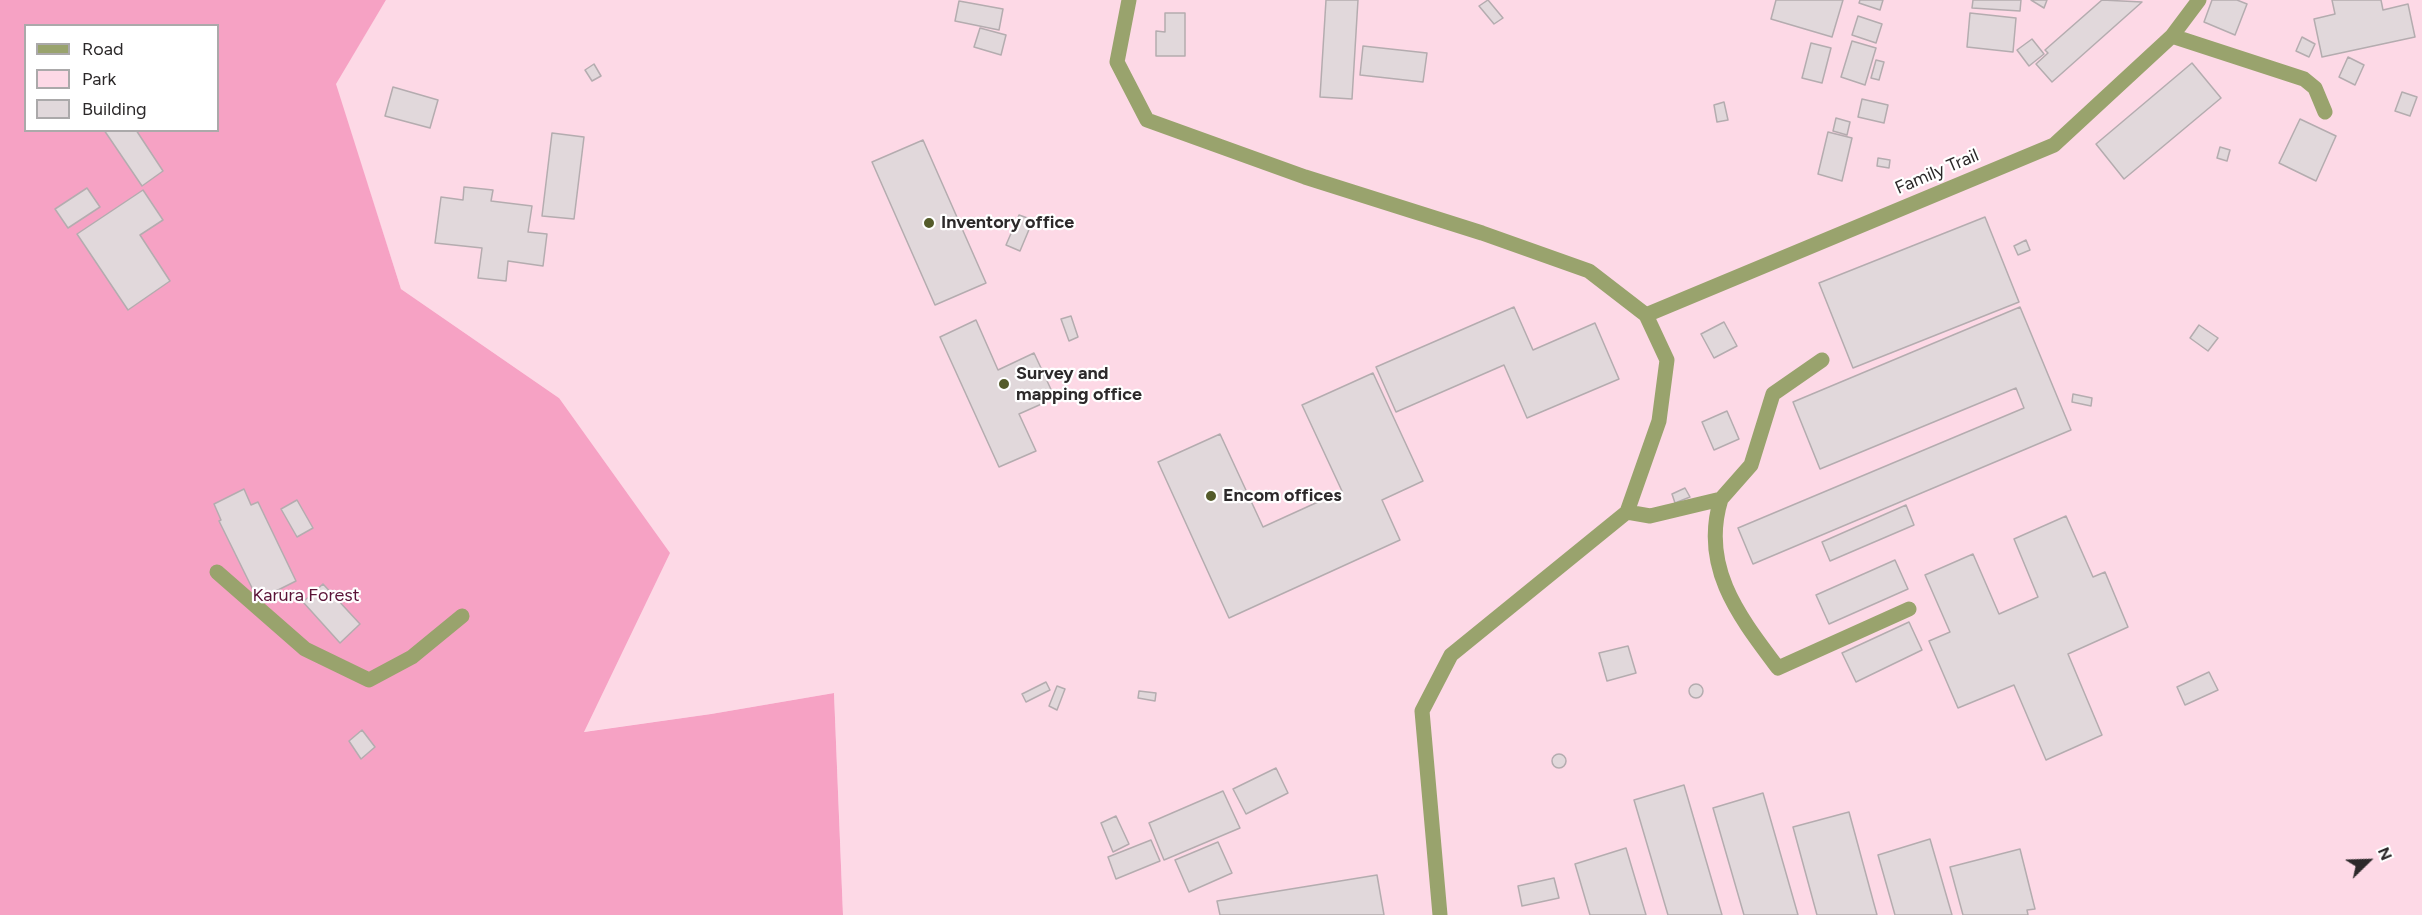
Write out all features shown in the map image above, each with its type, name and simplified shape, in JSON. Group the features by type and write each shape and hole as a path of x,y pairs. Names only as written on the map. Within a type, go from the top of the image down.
{"street":[{"path":"1129,0 1117,62 1147,120 1305,177 1482,233 1589,271 1646,315 1667,360 1659,421 1627,512 1451,655 1422,711 1440,915"},
{"name":"Family Trail","path":"1646,315 2054,145 2172,36 2199,0"},
{"path":"2172,36 2304,79 2315,88 2325,112"},
{"path":"1822,360 1773,394 1751,465 1721,499 1715,518 1715,553 1737,614 1778,668 1909,609"},
{"path":"1627,512 1650,516 1721,499"},
{"path":"217,572 305,649 369,680 412,657 462,616"}],"green space":[{"name":"Karura Forest","path":"0,0 386,0 336,84 401,289 559,398 670,553 584,732 834,693 843,915 0,915"},
{"path":"386,0 2422,0 2422,915 843,915 834,693 711,714 583,732 559,398 401,289 335,84"}],"building":[{"path":"1326,0 1358,0 1352,99 1320,97"},
{"path":"1488,0 1503,18 1494,24 1479,6"},
{"path":"1776,0 1843,0 1832,37 1771,19"},
{"path":"1860,0 1883,0 1880,10 1859,3"},
{"path":"1973,0 2021,0 2020,11 1972,8"},
{"path":"2031,0 2047,0 2044,8"},
{"path":"2102,0 2142,2 2052,82 2036,64 2048,53 2045,50"},
{"path":"2212,0 2237,0 2247,4 2235,35 2204,22"},
{"path":"2332,0 2381,0 2383,10 2408,4 2415,37 2322,57 2314,19 2335,14"},
{"path":"959,1 1003,9 999,30 955,21"},
{"path":"1165,13 1185,13 1185,56 1156,56 1156,31 1165,32"},
{"path":"1970,13 2016,18 2013,52 1967,47"},
{"path":"1858,16 1882,24 1876,43 1852,35"},
{"path":"980,28 1006,35 1001,55 974,47"},
{"path":"2302,37 2315,44 2309,57 2296,51"},
{"path":"2032,39 2044,54 2029,66 2017,50"},
{"path":"1852,41 1876,48 1865,85 1841,77"},
{"path":"1811,43 1831,48 1822,83 1802,78"},
{"path":"1363,46 1427,53 1423,82 1360,75"},
{"path":"2348,57 2364,65 2355,85 2339,77"},
{"path":"1876,60 1884,62 1879,80 1871,78"},
{"path":"2192,63 2221,98 2124,179 2096,144"},
{"path":"594,64 601,76 592,81 585,70"},
{"path":"393,87 438,100 430,128 385,116"},
{"path":"2402,92 2417,97 2410,116 2395,111"},
{"path":"1862,99 1888,105 1884,123 1858,117"},
{"path":"1724,102 1728,120 1717,122 1714,105"},
{"path":"1836,118 1850,122 1847,135 1833,131"},
{"path":"2300,119 2336,136 2316,181 2279,163"},
{"path":"105,132 137,132 163,171 142,186"},
{"path":"1828,132 1852,138 1842,181 1818,174"},
{"path":"552,133 584,137 574,219 542,216"},
{"name":"Inventory office","path":"923,140 986,283 935,305 872,162"},
{"path":"2220,147 2230,150 2227,161 2217,158"},
{"path":"1878,158 1890,160 1889,168 1877,166"},
{"path":"464,187 493,190 491,201 532,206 528,232 547,234 543,266 508,261 506,281 478,278 482,248 435,243 441,197 463,200"},
{"path":"87,188 100,207 68,228 55,209"},
{"path":"143,190 163,220 140,235 170,281 128,310 77,234"},
{"path":"1019,215 1033,220 1020,251 1006,245"},
{"path":"1985,217 2019,302 1853,368 1819,283"},
{"path":"2026,240 2030,250 2018,255 2014,246"},
{"path":"1514,307 1533,350 1595,323 1619,379 1527,418 1504,365 1396,412 1376,367"},
{"path":"2020,307 2071,430 1753,564 1738,528 2024,408 2016,388 1820,469 1793,402"},
{"path":"1071,316 1078,337 1069,341 1061,319"},
{"name":"Survey and mapping office","path":"976,320 998,370 1034,353 1055,398 1019,414 1036,451 999,467 940,337"},
{"path":"1724,322 1737,346 1714,358 1701,334"},
{"path":"2199,325 2218,338 2208,351 2190,338"},
{"name":"Encom offices","path":"1373,373 1423,481 1382,500 1400,540 1229,618 1158,462 1220,434 1263,527 1342,491 1302,405"},
{"path":"2073,394 2092,398 2091,406 2072,402"},
{"path":"1727,411 1739,439 1714,450 1702,422"},
{"path":"1685,488 1690,497 1675,503 1672,494"},
{"path":"244,489 251,505 258,502 296,581 258,600 219,521 221,520 214,504"},
{"path":"297,500 313,528 297,537 281,509"},
{"path":"1906,505 1914,525 1830,561 1822,542"},
{"path":"2066,516 2093,577 2105,572 2128,627 2068,654 2102,735 2046,760 2014,685 1958,708 1929,641 1950,632 1925,575 1973,554 1999,614 2038,597 2014,539"},
{"path":"1895,560 1908,589 1829,624 1816,595"},
{"path":"323,584 360,624 340,643 303,602"},
{"path":"1909,622 1922,650 1856,682 1842,653"},
{"path":"1628,646 1636,673 1607,681 1599,653"},
{"path":"2209,672 2218,690 2185,705 2177,687"},
{"path":"1046,682 1050,690 1026,702 1022,694"},
{"path":"1696,684 1701,686 1703,691 1701,696 1696,698 1691,696 1689,691 1691,686"},
{"path":"1057,686 1065,689 1057,710 1049,706"},
{"path":"1139,691 1156,693 1155,701 1138,698"},
{"path":"362,730 375,747 361,759 349,741"},
{"path":"1556,754 1562,754 1566,761 1562,768 1556,768 1552,764 1552,758"},
{"path":"1276,768 1288,793 1246,814 1233,789"},
{"path":"1684,785 1722,915 1668,915 1634,800"},
{"path":"1223,791 1240,828 1164,860 1149,823"},
{"path":"1763,793 1798,915 1744,915 1713,808"},
{"path":"1849,812 1877,915 1817,915 1793,827"},
{"path":"1116,816 1129,844 1113,852 1101,823"},
{"path":"1930,839 1952,915 1895,915 1878,855"},
{"path":"1151,840 1160,861 1116,879 1108,857"},
{"path":"1218,842 1232,873 1189,892 1175,860"},
{"path":"1626,848 1646,915 1590,915 1575,864"},
{"path":"2020,849 2035,909 2027,910 2028,915 1963,915 1950,867"},
{"path":"1377,875 1384,915 1220,915 1217,901"},
{"path":"1554,878 1559,898 1522,906 1518,886"}],"place":[{"name":"Inventory office","path":"929,223"},
{"name":"Survey and mapping office","path":"1004,384"},
{"name":"Encom offices","path":"1211,496"}]}
